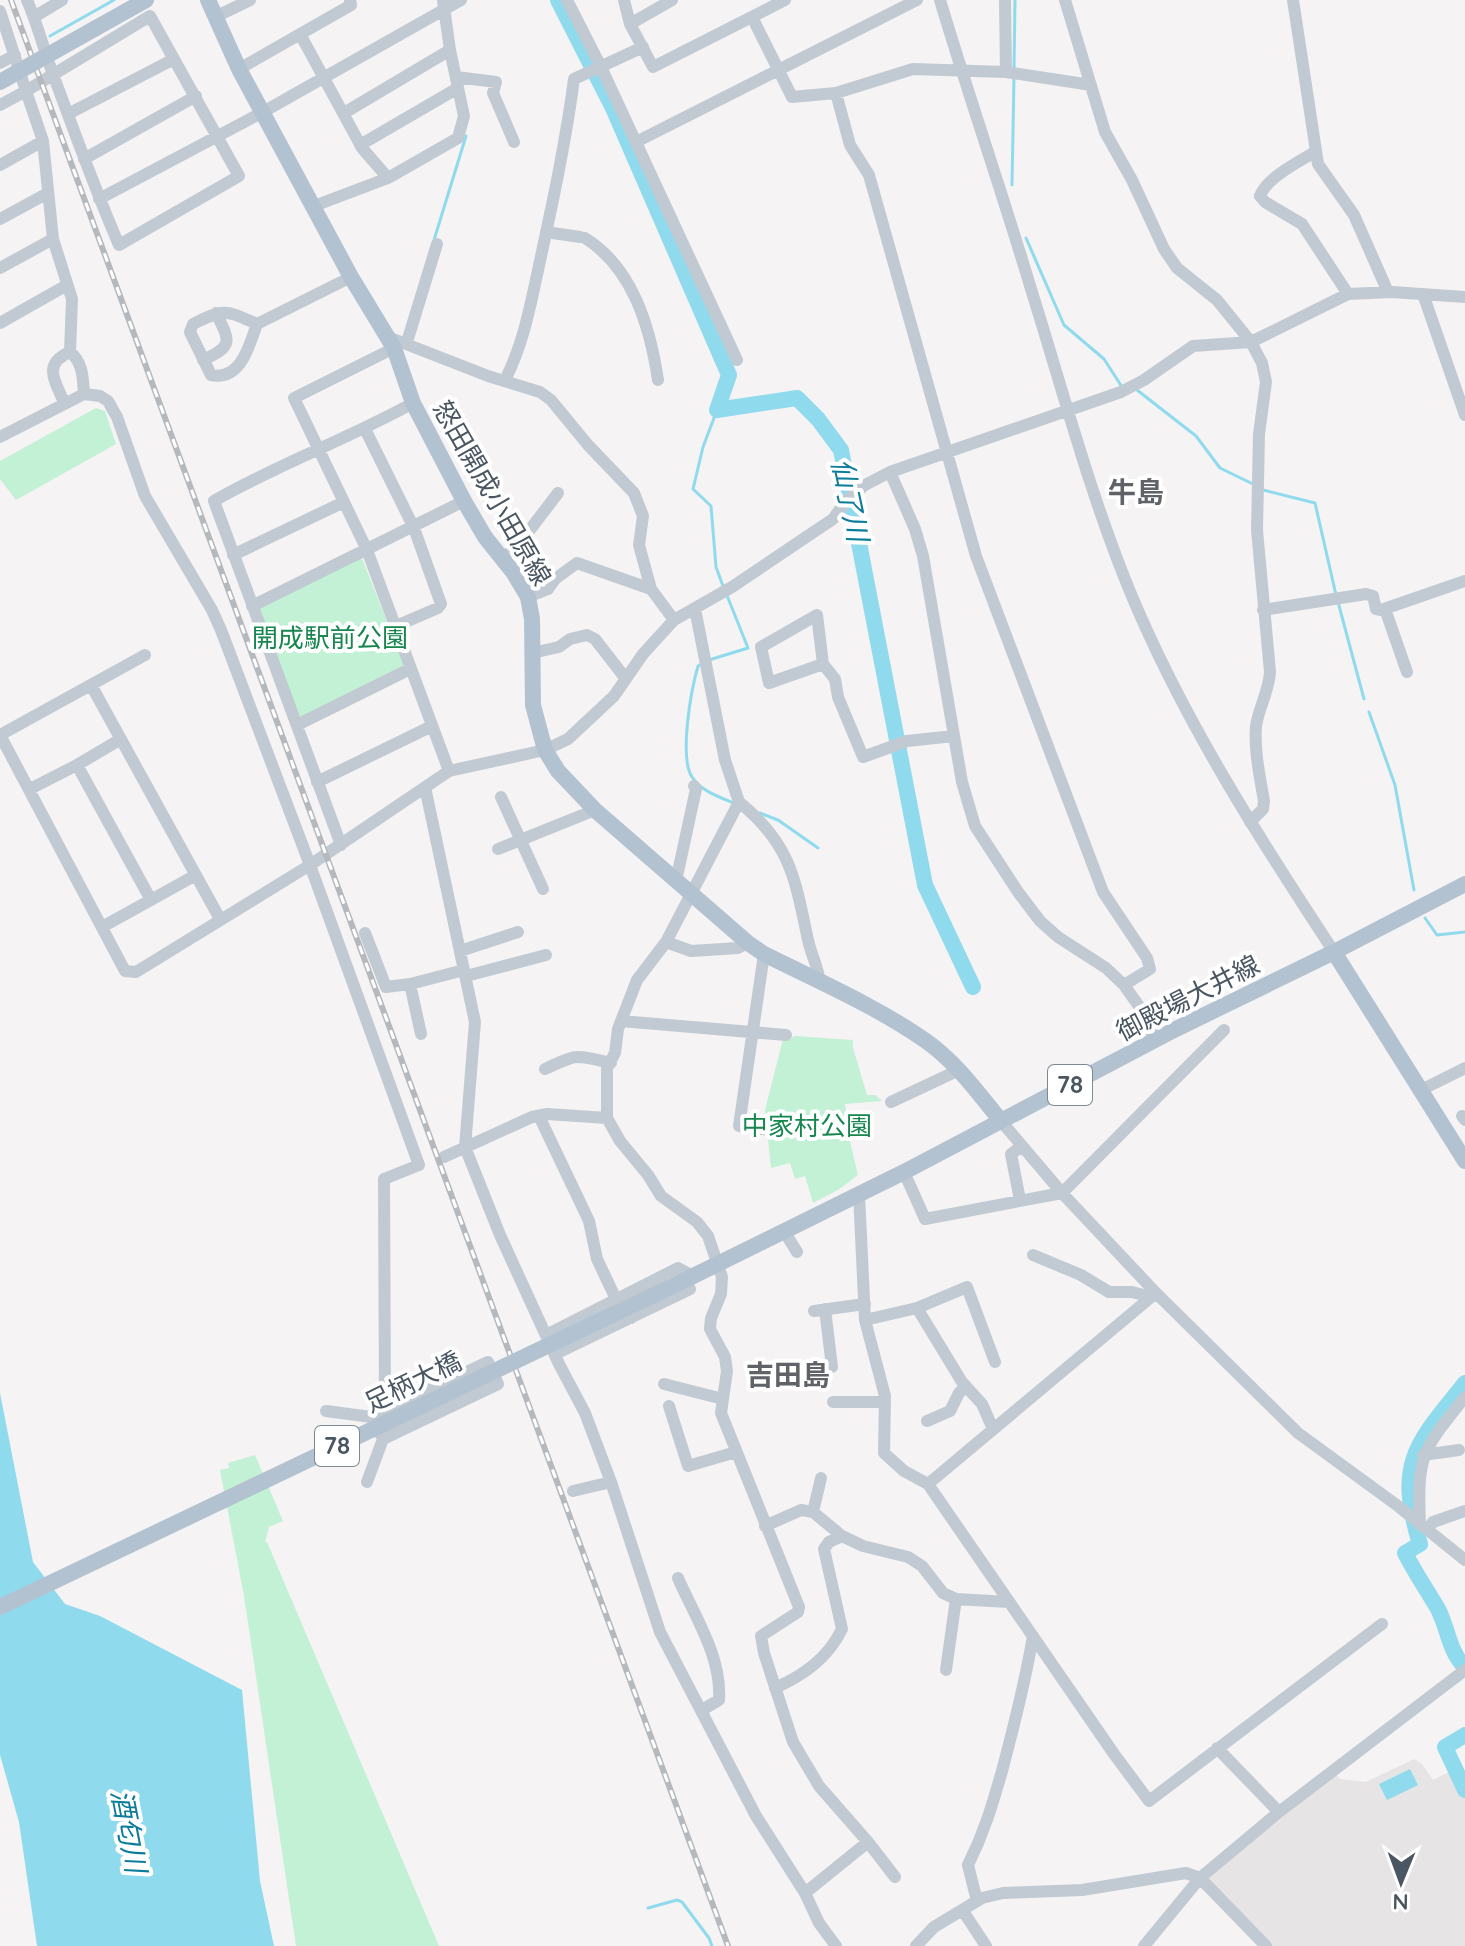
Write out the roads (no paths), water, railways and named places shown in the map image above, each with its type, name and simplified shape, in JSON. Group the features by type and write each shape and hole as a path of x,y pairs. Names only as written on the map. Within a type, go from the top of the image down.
{"main road":[{"path":"0,82 146,0"},
{"name":"怒田開成小田原線","path":"208,0 239,69 351,277 396,342 413,403 464,501 485,537 503,557 528,597 532,619 533,705 545,750 564,779 595,810 748,943 873,1009 927,1042 959,1070 1001,1121"},
{"name":"御殿場大井線","path":"686,1283 1155,1040 1465,884"},
{"path":"1334,952 1465,1161"},
{"name":"足柄大橋","path":"0,1607 686,1283"}],"street":[{"path":"0,105 26,91 52,73 150,16 239,176 119,245 99,199 52,73 27,0"},
{"path":"34,17 62,0"},
{"path":"215,17 250,0"},
{"path":"99,199 323,79 444,4 461,0"},
{"path":"567,0 596,70 636,142 737,360"},
{"path":"624,0 630,24 653,67 785,0"},
{"path":"630,24 672,0"},
{"path":"636,142 917,0"},
{"path":"940,0 1067,410 1131,595 1167,672 1250,822 1334,952"},
{"path":"1005,0 1006,72"},
{"path":"1065,0 1105,132 1128,171 1170,259 1217,300 1251,342 1262,363 1266,382 1259,434 1257,530 1269,686 1256,730 1263,809 1250,822"},
{"path":"1293,0 1318,164 1354,215 1388,292"},
{"path":"239,69 354,2"},
{"path":"314,206 388,178 458,138 464,116 444,4"},
{"path":"0,11 43,141 53,239 72,299 70,352 78,362 84,394"},
{"path":"752,17 792,97 836,93 913,69 1006,72 1091,85"},
{"path":"300,34 360,145 388,178"},
{"path":"505,380 516,358 527,319 568,126 574,79 643,47"},
{"path":"344,113 450,50"},
{"path":"0,63 15,55"},
{"path":"68,114 174,59"},
{"path":"360,145 459,80 496,82 493,93 514,142"},
{"path":"836,93 850,145 869,175 976,556 1103,892 1147,958 1150,969 1147,973 1124,985"},
{"path":"84,159 196,96"},
{"path":"0,165 43,141"},
{"path":"1315,152 1262,189 1260,196 1302,224 1348,294"},
{"path":"0,219 48,193"},
{"path":"546,232 582,238 613,260 624,276 647,326 658,380"},
{"path":"0,268 53,239"},
{"path":"437,244 396,342 294,398 367,550 449,771"},
{"path":"257,324 227,312 216,313 191,328 208,372 217,377 237,368 242,363 257,324 351,277"},
{"path":"0,323 67,285"},
{"path":"145,655 0,735 125,971 136,972 310,865 449,771 545,750 568,739 614,696 643,654 674,620 833,519 846,501 865,485 890,472 1134,386 1193,346 1251,342 1348,294 1388,292 1465,297"},
{"path":"1423,294 1465,415"},
{"path":"203,360 221,352 227,345 228,336 216,313"},
{"path":"396,342 540,392 551,400 634,493 643,516 639,545 651,589 674,620"},
{"path":"64,402 53,375 53,364 70,352"},
{"path":"2,432 84,394 100,396 108,401 117,417 145,496 212,610 423,1164 384,1179 385,1410"},
{"path":"341,845 214,501 413,403"},
{"path":"365,429 414,528 441,604 396,626"},
{"path":"890,472 915,529 923,556 954,736 975,826 1040,921 1058,937 1106,968 1124,985 1141,1009 1155,1040"},
{"path":"503,557 516,548 558,493"},
{"path":"252,606 464,501"},
{"path":"233,555 344,502"},
{"path":"528,597 548,589 555,579 577,563 651,589"},
{"path":"1263,610 1370,594 1374,597 1376,609 1385,609 1465,581"},
{"path":"695,609 722,746 739,802 752,812 781,846 790,863 820,982"},
{"path":"1385,609 1407,672"},
{"path":"823,664 769,683 761,647 817,615 823,664 835,679 838,697 863,757 907,741 954,736"},
{"path":"532,653 553,649 570,639 587,635 595,639 626,679"},
{"path":"297,725 410,669"},
{"path":"91,685 220,919"},
{"path":"317,782 432,726"},
{"path":"30,789 121,739"},
{"path":"77,765 151,900"},
{"path":"676,881 696,789 694,786"},
{"path":"425,787 475,1022 465,1147 500,1235 585,1413 660,1632 756,1816 805,1893 819,1923 836,1946"},
{"path":"501,797 543,889"},
{"path":"739,802 693,896 666,942 637,980 621,1021 615,1053 607,1068 607,1118 620,1141 661,1196 697,1222 708,1236 722,1277 721,1294 710,1329 725,1357 727,1371 721,1413 799,1607 798,1612 761,1636 775,1688 793,1742 819,1786 895,1877"},
{"path":"498,849 595,810"},
{"path":"102,927 196,875"},
{"path":"460,951 518,932"},
{"path":"365,933 386,987 546,955"},
{"path":"666,942 691,951 738,948 748,943"},
{"path":"764,954 739,1126 771,1130"},
{"path":"410,984 421,1034"},
{"path":"621,1021 786,1035"},
{"path":"904,1172 925,1219 1062,1193 1224,1030"},
{"path":"545,1069 573,1056 583,1055 611,1063"},
{"path":"1421,1090 1465,1068"},
{"path":"891,1102 959,1070"},
{"path":"539,1116 589,1221 597,1259 616,1299 631,1318"},
{"path":"444,1157 539,1116 607,1118"},
{"path":"1001,1121 1153,1295 1298,1433 1398,1506 1465,1560"},
{"path":"1020,1200 1011,1154 1022,1146"},
{"path":"859,1194 865,1320 885,1402 884,1453 904,1471 928,1484 1149,1801 1382,1624"},
{"path":"784,1231 797,1252"},
{"path":"1033,1255 1081,1275 1109,1292 1153,1295"},
{"path":"546,1335 678,1268 686,1283 631,1318 555,1354"},
{"path":"865,1320 917,1308 967,1287 995,1362"},
{"path":"928,1484 1153,1295"},
{"path":"832,1367 820,1310 865,1304"},
{"path":"917,1308 966,1386 982,1404 993,1429"},
{"path":"326,1411 371,1417 488,1362 498,1384 383,1439 367,1482"},
{"path":"664,1384 723,1399"},
{"path":"927,1421 950,1411 966,1386"},
{"path":"1423,1528 1418,1486 1423,1455 1427,1445 1465,1397"},
{"path":"833,1402 885,1402"},
{"path":"669,1406 688,1466 736,1452"},
{"path":"371,1417 383,1439"},
{"path":"1423,1455 1459,1450"},
{"path":"813,1512 821,1478"},
{"path":"573,1491 611,1482"},
{"path":"765,1526 801,1510 813,1512 842,1536 863,1546 908,1557 922,1566 943,1593 956,1599 1008,1602"},
{"path":"1423,1528 1465,1511"},
{"path":"775,1688 813,1667 842,1629 824,1549 829,1542 842,1536"},
{"path":"678,1578 714,1657 720,1679 719,1700 702,1710"},
{"path":"946,1670 956,1599"},
{"path":"977,1901 968,1865 996,1800 1023,1695 1033,1636"},
{"path":"1144,1946 1200,1878 1279,1812 1464,1670"},
{"path":"1217,1748 1279,1812"},
{"path":"805,1893 868,1842"},
{"path":"916,1946 934,1927 977,1901 1003,1893 1082,1890 1186,1873 1200,1878 1266,1946"},
{"path":"963,1911 986,1946"}],"water":[{"name":"酒匂川","path":"0,1393 33,1562 65,1604 100,1616 242,1690 260,1881 274,1946 37,1946 19,1822 0,1755"},
{"path":"1410,1769 1418,1785 1387,1800 1379,1784"}],"waterway":[{"path":"50,36 114,0"},
{"name":"仙了川","path":"558,0 613,108 729,375 717,410 797,398 818,419 841,450 925,885 973,987"},
{"path":"1014,70 1015,0"},
{"path":"1012,185 1014,77"},
{"path":"434,240 466,136"},
{"path":"1026,238 1064,325 1104,359 1122,387"},
{"path":"1137,390 1196,436 1220,468 1255,485"},
{"path":"717,410 703,447 693,489 711,506 716,567 723,586"},
{"path":"1263,490 1315,503 1336,595"},
{"path":"709,660 748,648 726,593"},
{"path":"1338,602 1364,699"},
{"path":"703,663 698,666 690,706 686,739 688,767 700,786 734,803"},
{"path":"1369,712 1395,785 1414,890"},
{"path":"760,813 778,820 818,848"},
{"path":"1425,918 1437,935 1465,932"},
{"path":"1465,1383 1434,1422 1415,1456 1410,1473 1410,1493 1420,1544 1405,1553 1438,1609 1452,1647 1465,1667"},
{"path":"1465,1735 1445,1747 1465,1790"},
{"path":"648,1908 677,1900 682,1902 712,1946"}],"railway":[{"path":"11,0 728,1946"}],"district":[{"name":"牛島","path":"1136,492"},
{"name":"吉田島","path":"788,1375"}],"park label":[{"name":"開成駅前公園","path":"330,638"},
{"name":"中家村公園","path":"807,1126"}]}
